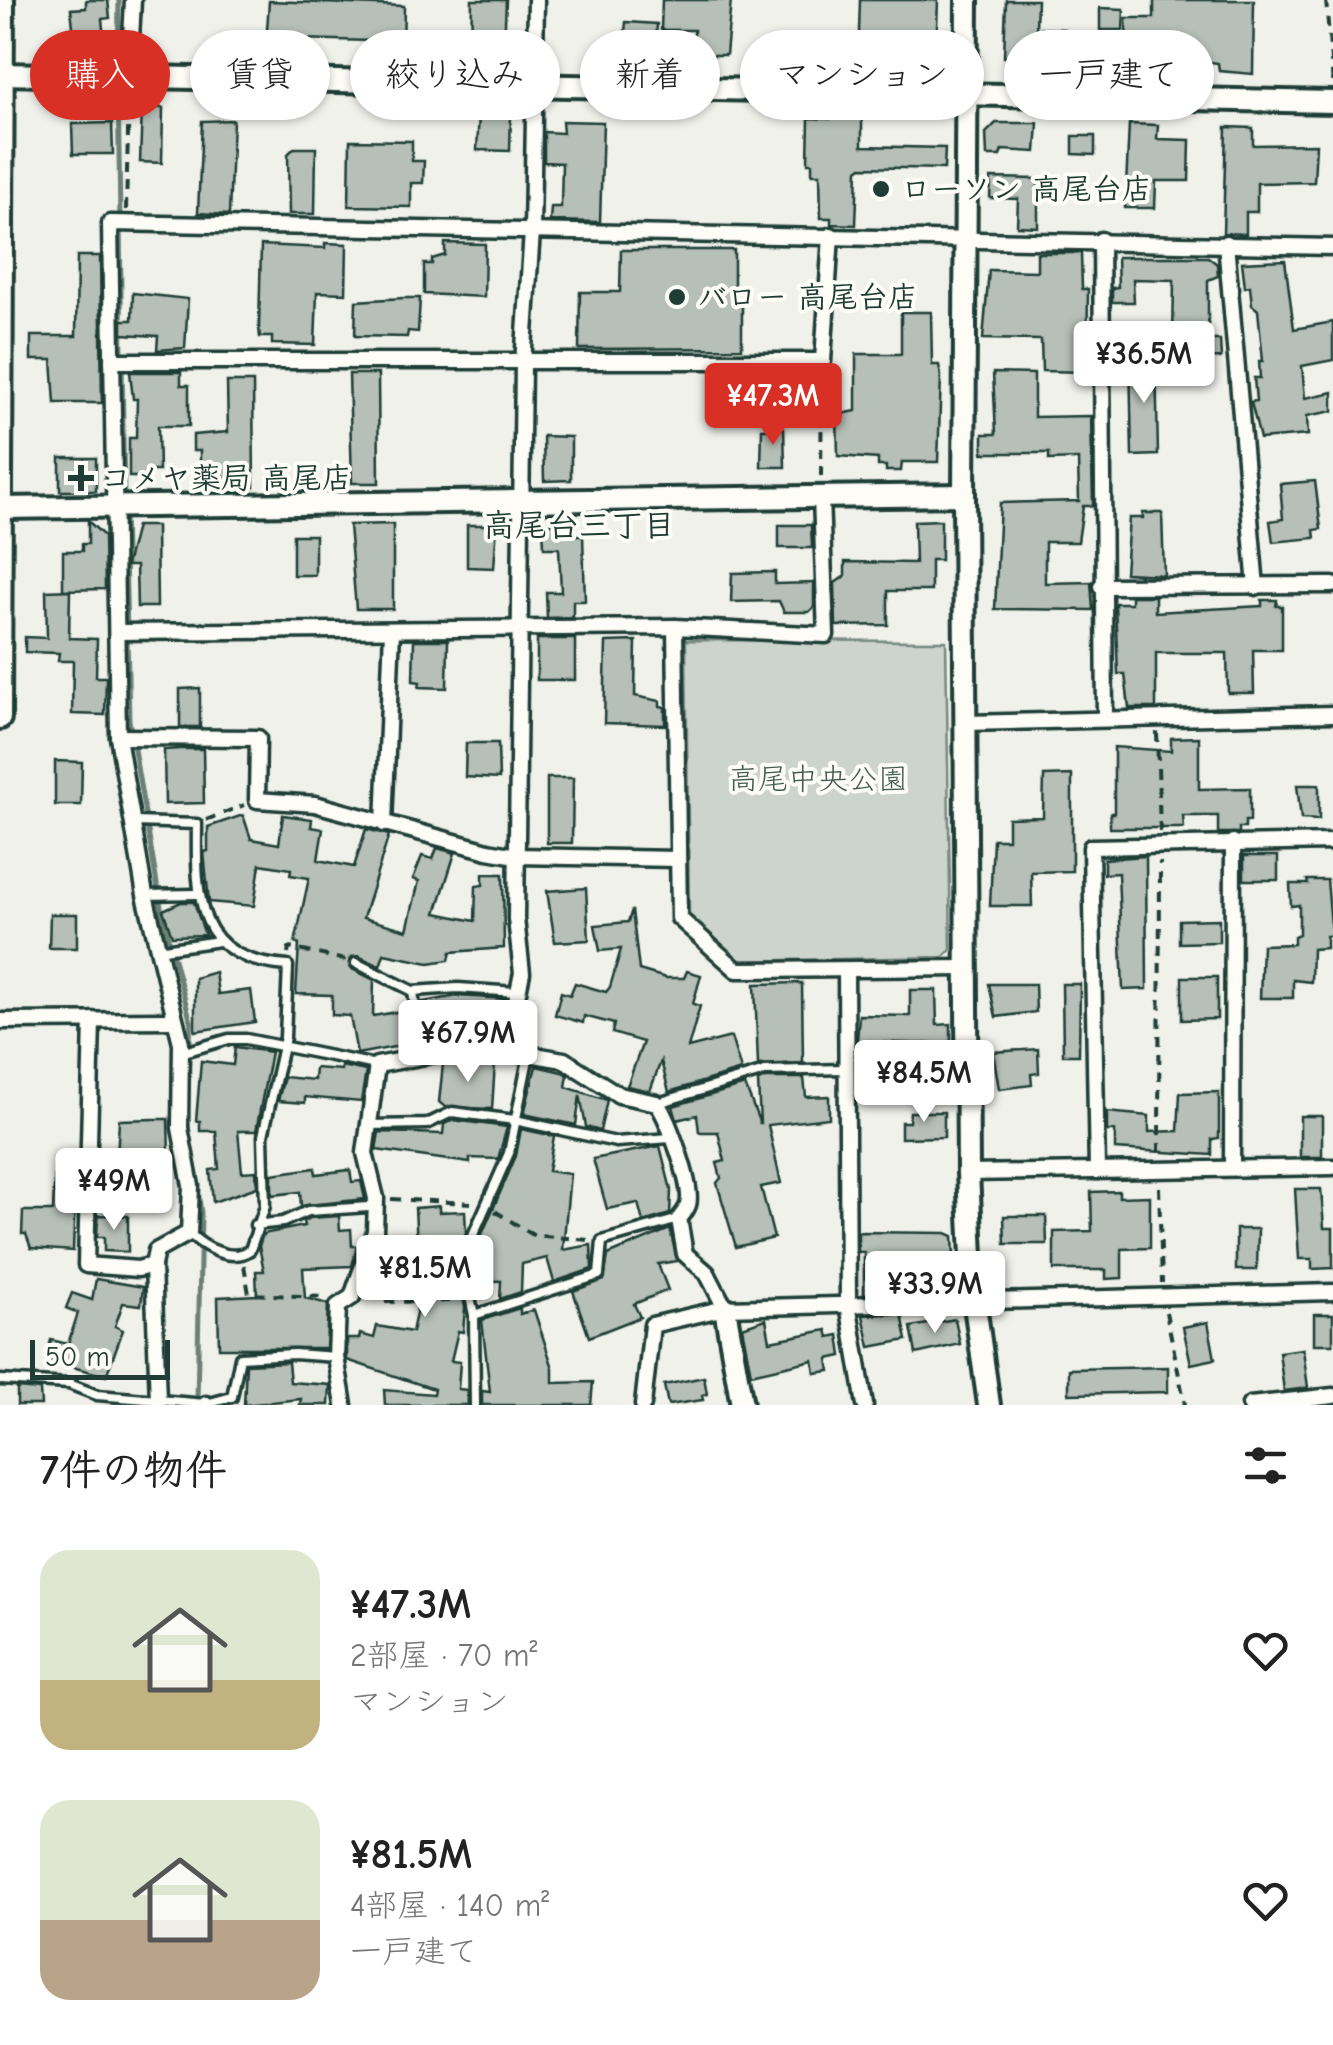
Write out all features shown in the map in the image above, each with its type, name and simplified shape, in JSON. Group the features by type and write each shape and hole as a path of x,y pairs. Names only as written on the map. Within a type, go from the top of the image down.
{"street":[{"path":"0,718 2,0"},
{"path":"131,30 133,0"},
{"path":"535,30 536,0"},
{"path":"967,0 968,30"},
{"path":"3,74 30,75"},
{"path":"170,79 350,83"},
{"path":"560,88 740,91"},
{"path":"984,94 1333,102"},
{"path":"505,1054 522,972 516,919 522,364 532,232 534,120"},
{"path":"968,120 964,238 968,1173 974,1298 988,1405"},
{"path":"158,1400 153,1265 156,1251 189,1233 191,1186 180,1128 181,1053 145,895 118,737 110,224 1333,246"},
{"path":"112,361 822,361 831,235"},
{"path":"1101,240 1104,718"},
{"path":"1226,243 1256,587"},
{"path":"1,508 964,495"},
{"path":"117,632 675,626 826,634 821,497"},
{"path":"1101,586 1333,585"},
{"path":"675,626 679,918 737,970 967,968"},
{"path":"384,824 392,630"},
{"path":"966,723 1333,714"},
{"path":"118,737 258,738 258,800 316,804 517,856 678,859"},
{"path":"1232,1167 1233,842"},
{"path":"1097,1172 1091,846 1333,842"},
{"path":"846,970 848,1304 865,1405"},
{"path":"92,1020 86,1264 138,1269 153,1265"},
{"path":"0,1022 174,1020"},
{"path":"344,1405 336,1358 338,1306 352,1296 375,1231 376,1198 365,1153 377,1066 458,1050 564,1060 618,1095 658,1104 668,1120 689,1190 688,1205 679,1220 685,1254 707,1273 725,1308 742,1405"},
{"path":"968,1173 1333,1168"},
{"path":"643,1405 652,1326 725,1308 974,1298 1333,1292"},
{"path":"1250,1405 1333,1396"}],"lane":[{"path":"133,822 198,824 196,894 219,941 262,964 288,966 281,1045 263,1136 264,1206 250,1250 242,1255 202,1246 189,1233"},
{"path":"145,895 196,894"},
{"path":"157,950 219,941"},
{"path":"356,963 413,992 458,988 516,992"},
{"path":"413,992 421,1056"},
{"path":"181,1053 228,1039 281,1045 377,1066"},
{"path":"475,1405 474,1314 462,1260 510,1154 528,1054"},
{"path":"658,1104 765,1071 844,1069"},
{"path":"368,1124 427,1124 452,1112 515,1120 616,1142 671,1138"},
{"path":"255,1225 283,1222 308,1211 369,1206 376,1198"},
{"path":"474,1314 599,1275 602,1241 679,1220"},
{"path":"0,1380 69,1384 97,1395 207,1404 232,1397 240,1357 294,1354 336,1358"}],"path":[{"path":"1326,0 1333,85"},
{"path":"126,224 128,120"},
{"path":"821,497 822,361"},
{"path":"1156,718 1162,1296 1185,1405"},
{"path":"198,824 258,800"},
{"path":"288,966 289,948 356,963"},
{"path":"376,1198 453,1200 483,1207 533,1234 602,1241"},
{"path":"242,1255 249,1294 328,1297 338,1306"},
{"path":"355,1287 385,1302 472,1301"}],"green space":[{"name":"高尾中央公園","path":"686,640 946,641 951,950 943,957 737,961 689,916"}],"building":[{"path":"86,0 108,0 110,18 102,19 103,30 73,30 71,9 86,8"},
{"path":"472,0 506,0 505,30 471,30"},
{"path":"662,0 731,0 726,55 720,55 720,30 661,30"},
{"path":"860,0 938,0 937,30 859,30"},
{"path":"1006,0 1037,0 1036,28 1064,30 1005,30"},
{"path":"1154,0 1254,0 1253,74 1219,71 1218,63 1214,62 1214,30 1126,30 1126,18 1154,18"},
{"path":"269,1 404,6 403,30 350,30 350,40 330,40 330,30 267,30"},
{"path":"1100,8 1124,9 1123,30 1100,30"},
{"path":"626,22 657,24 657,30 625,30"},
{"path":"142,120 163,120 162,163 140,162"},
{"path":"233,120 229,215 198,213 202,121"},
{"path":"479,120 511,120 510,151 477,150"},
{"path":"809,120 862,120 862,146 945,148 944,169 858,170 856,225 831,224 831,218 821,218 820,174 812,174 812,163 808,163"},
{"path":"562,121 603,122 600,222 550,221 551,207 561,207 562,163 544,162 544,132 563,133"},
{"path":"112,123 113,154 73,154 72,124"},
{"path":"996,123 1038,123 1036,152 1002,150 1000,156 987,156 986,133"},
{"path":"1129,124 1158,125 1157,139 1190,140 1189,181 1156,181 1155,208 1125,208"},
{"path":"1226,127 1253,128 1253,145 1316,144 1314,182 1257,183 1257,212 1246,212 1246,234 1223,233"},
{"path":"1073,136 1095,136 1095,155 1073,154"},
{"path":"350,140 412,141 412,161 424,161 423,183 411,183 411,207 349,206"},
{"path":"294,148 316,148 315,214 289,214 288,154"},
{"path":"991,178 1038,179 1038,227 1017,226 1018,199 990,198"},
{"path":"325,243 347,244 346,293 317,292 315,345 272,344 272,337 260,337 261,245 325,248"},
{"path":"445,243 485,244 484,297 424,294 424,264 432,264 432,259 445,255"},
{"path":"621,250 734,250 734,303 742,305 742,348 579,349 580,292 620,292"},
{"path":"1037,253 1081,253 1082,289 1088,289 1087,372 1042,371 1041,340 983,339 989,270 1037,271"},
{"path":"77,256 100,256 102,403 55,403 52,360 31,360 31,336 76,336"},
{"path":"1117,257 1208,257 1217,264 1218,276 1208,280 1208,316 1210,340 1220,340 1221,358 1199,359 1199,343 1173,343 1174,280 1133,279 1134,302 1112,302 1112,288 1118,287"},
{"path":"1285,260 1294,329 1333,322 1333,360 1302,366 1305,398 1333,392 1333,411 1307,416 1308,435 1260,439 1251,402 1256,401 1254,378 1260,378 1259,361 1263,361 1258,310 1252,305 1250,286 1245,287 1242,262"},
{"path":"133,293 188,299 185,348 157,350 158,336 122,334 122,320 132,320"},
{"path":"420,298 418,332 408,331 407,337 355,336 356,301"},
{"path":"901,312 931,312 932,365 939,365 941,376 938,462 902,462 901,471 886,471 886,466 878,466 878,459 838,456 837,415 856,411 856,354 901,354"},
{"path":"1156,357 1158,455 1132,456 1130,358"},
{"path":"130,372 181,372 181,385 189,385 189,426 158,426 159,471 146,471 146,477 129,477 129,438 136,438 137,399 133,399"},
{"path":"993,373 1034,374 1034,417 1091,416 1093,506 1083,506 1078,542 1045,542 1045,583 1091,582 1093,610 995,609 1000,503 1079,501 1078,459 1049,460 1049,453 983,453 983,434 996,434"},
{"path":"349,374 378,374 379,483 352,483"},
{"path":"227,382 253,382 254,487 225,487 224,476 200,476 200,451 193,451 193,435 228,432"},
{"path":"784,428 785,467 761,467 762,429"},
{"path":"543,436 571,437 571,480 544,481"},
{"path":"60,458 96,458 96,491 60,491"},
{"path":"1315,481 1321,529 1314,530 1315,538 1273,542 1270,521 1283,519 1280,484"},
{"path":"1143,513 1162,513 1164,575 1125,573 1129,518 1143,518"},
{"path":"941,520 941,560 931,560 931,591 888,591 888,625 836,626 835,583 845,576 845,562 915,563 914,521"},
{"path":"88,521 104,536 105,589 63,590 63,551 82,551 82,544 88,544"},
{"path":"571,523 571,535 583,535 585,601 573,601 573,617 547,618 546,592 561,592 559,548 544,548 543,524"},
{"path":"393,524 393,609 356,609 349,525"},
{"path":"467,525 497,525 494,568 467,567"},
{"path":"779,525 811,525 812,548 779,548"},
{"path":"136,526 156,526 157,607 137,607 136,566 126,566"},
{"path":"293,535 315,535 315,575 293,575"},
{"path":"775,572 775,584 814,583 814,607 809,612 784,612 779,601 731,602 732,573"},
{"path":"70,590 69,638 97,639 96,677 106,677 105,715 72,714 73,661 58,661 59,653 25,652 25,637 47,638 46,591"},
{"path":"1131,596 1155,596 1155,612 1262,606 1262,600 1277,600 1276,606 1282,606 1282,650 1253,650 1254,693 1228,693 1227,653 1156,653 1156,708 1129,708 1125,674 1118,674 1115,603 1131,603"},
{"path":"537,639 575,639 575,680 537,680"},
{"path":"414,640 448,640 447,688 419,687 420,682 413,681"},
{"path":"636,641 635,696 660,701 660,706 665,707 665,725 604,723 606,642"},
{"path":"200,688 200,727 180,727 180,689"},
{"path":"1199,737 1199,789 1250,788 1250,821 1245,821 1245,828 1239,828 1239,833 1218,833 1218,816 1183,816 1184,828 1110,828 1110,813 1114,813 1114,747 1171,751 1171,738"},
{"path":"466,743 498,743 499,779 465,777"},
{"path":"203,749 204,803 165,804 164,750"},
{"path":"55,761 82,762 81,805 55,805"},
{"path":"1072,775 1072,871 1031,872 1032,906 990,906 993,839 1008,839 1008,818 1043,817 1044,776"},
{"path":"547,778 573,778 572,843 547,843"},
{"path":"1297,785 1319,785 1319,820 1301,819"},
{"path":"243,815 251,839 279,844 283,815 312,819 311,827 323,829 318,860 354,867 366,829 389,835 363,918 407,930 419,881 413,879 422,856 433,859 437,848 455,853 436,913 475,921 476,886 483,885 483,874 503,874 504,948 451,952 449,960 429,963 384,954 380,966 358,956 351,957 350,968 374,980 373,1016 408,1010 410,1029 402,1029 405,1045 357,1054 350,1016 332,1015 332,995 296,994 299,944 295,943 309,878 290,875 291,869 260,864 254,906 209,902 204,852 208,851 208,827"},
{"path":"1146,856 1147,989 1123,990 1118,873 1104,874 1104,859"},
{"path":"1244,856 1278,856 1278,880 1244,880"},
{"path":"1307,880 1327,880 1332,936 1326,936 1326,948 1312,949 1311,982 1293,980 1293,998 1260,998 1262,945 1294,944 1294,936 1299,934 1299,905 1291,906 1290,884 1308,884"},
{"path":"586,888 589,940 555,942 547,891"},
{"path":"181,902 194,902 205,935 172,936 163,910"},
{"path":"632,910 639,970 666,978 684,978 687,971 701,975 693,1004 700,1006 688,1048 731,1037 741,1070 669,1092 661,1061 650,1091 627,1086 643,1042 612,1033 614,1024 584,1016 583,1023 555,1015 561,992 570,995 575,983 606,992 610,987 621,949 600,951 595,925 628,922"},
{"path":"50,914 77,914 77,948 49,948"},
{"path":"1219,919 1219,942 1179,943 1179,920"},
{"path":"215,972 218,994 251,990 255,1022 195,1031 195,978"},
{"path":"1182,977 1217,977 1217,1019 1182,1020"},
{"path":"802,983 803,1063 758,1065 755,984"},
{"path":"989,984 1035,984 1036,1012 996,1017"},
{"path":"1062,984 1080,984 1079,1055 1063,1055"},
{"path":"910,990 936,990 937,1025 951,1024 951,1044 857,1042 859,1015 910,1016"},
{"path":"458,996 506,999 501,1021 480,1018 478,1040 445,1042 446,1031 425,1030 423,1002"},
{"path":"235,1047 271,1052 256,1131 238,1131 242,1172 256,1171 257,1187 213,1202 210,1170 219,1169 216,1131 200,1131 200,1121 196,1121 201,1061 233,1065"},
{"path":"1038,1049 1039,1073 1031,1074 1032,1085 999,1089 993,1052"},
{"path":"495,1063 492,1109 445,1107 439,1102 443,1064"},
{"path":"341,1066 366,1071 361,1102 305,1097 305,1103 278,1101 284,1077 314,1080 315,1068 341,1070"},
{"path":"536,1066 568,1075 566,1087 607,1100 600,1131 586,1127 580,1095 576,1125 524,1114"},
{"path":"804,1078 806,1097 829,1096 829,1118 768,1125 781,1183 761,1187 774,1238 736,1247 717,1183 721,1178 717,1163 725,1161 718,1132 699,1132 697,1115 677,1120 673,1106 745,1085 760,1124 758,1081"},
{"path":"1219,1092 1219,1138 1212,1139 1212,1155 1115,1149 1115,1131 1107,1131 1107,1112 1149,1116 1149,1132 1178,1131 1180,1093"},
{"path":"910,1112 944,1112 944,1137 901,1138 901,1122 909,1122"},
{"path":"1300,1116 1322,1116 1322,1157 1300,1157"},
{"path":"168,1119 169,1157 117,1160 119,1120"},
{"path":"453,1120 507,1127 498,1159 470,1158 470,1163 376,1150 379,1132 443,1134 444,1124"},
{"path":"521,1129 554,1136 548,1171 570,1174 563,1250 591,1245 592,1269 554,1282 547,1258 522,1264 521,1292 500,1299 501,1281 474,1280 470,1262 516,1156"},
{"path":"660,1146 671,1190 670,1214 643,1222 638,1203 607,1209 593,1159"},
{"path":"55,1165 76,1165 73,1251 31,1248 26,1234 22,1234 23,1211 53,1211"},
{"path":"315,1168 316,1174 350,1170 352,1182 361,1181 365,1199 301,1206 300,1192 272,1195 272,1174"},
{"path":"1295,1189 1321,1189 1324,1228 1333,1228 1333,1268 1312,1269 1312,1259 1299,1259"},
{"path":"1119,1191 1119,1197 1150,1196 1150,1248 1122,1249 1122,1278 1106,1279 1106,1270 1054,1270 1054,1232 1092,1231 1091,1192"},
{"path":"439,1206 439,1212 465,1211 466,1233 455,1260 465,1307 463,1332 458,1331 451,1361 460,1362 458,1389 467,1390 468,1405 385,1405 384,1390 433,1394 434,1389 347,1360 347,1339 359,1339 360,1334 374,1338 377,1326 412,1332 419,1299 414,1274 420,1273 424,1244 417,1245 415,1208"},
{"path":"98,1215 128,1216 128,1252 104,1251 104,1237 97,1237"},
{"path":"339,1216 340,1230 351,1229 352,1246 357,1246 352,1266 303,1268 305,1298 328,1304 326,1348 219,1348 218,1297 257,1295 256,1271 264,1271 259,1246 263,1234 304,1226 303,1221 310,1218"},
{"path":"1004,1216 1046,1216 1047,1244 1005,1244"},
{"path":"670,1229 677,1261 658,1264 668,1290 634,1304 640,1317 589,1337 573,1291 604,1280 608,1255"},
{"path":"1236,1229 1258,1229 1257,1270 1236,1270"},
{"path":"858,1232 946,1233 953,1236 954,1258 905,1260 902,1276 889,1280 889,1293 864,1294 864,1252 858,1252"},
{"path":"96,1279 143,1287 141,1305 123,1303 115,1326 123,1330 106,1376 46,1360 51,1340 68,1344 78,1313 66,1308 72,1293 92,1300"},
{"path":"520,1308 520,1314 534,1310 553,1368 553,1383 593,1382 591,1405 482,1405 482,1391 490,1392 482,1320"},
{"path":"902,1314 907,1340 870,1347 863,1315"},
{"path":"1314,1314 1333,1314 1333,1344 1314,1344"},
{"path":"766,1319 770,1341 827,1330 829,1337 839,1335 842,1356 828,1359 830,1371 815,1373 813,1360 751,1374 742,1327"},
{"path":"955,1319 960,1344 916,1354 911,1327"},
{"path":"1208,1322 1215,1359 1191,1364 1183,1327"},
{"path":"1303,1349 1308,1388 1284,1391 1279,1352"},
{"path":"288,1362 290,1382 330,1385 329,1405 300,1405 301,1399 244,1405 246,1364"},
{"path":"1168,1367 1168,1392 1069,1394 1069,1369"},
{"path":"704,1377 707,1394 702,1395 703,1400 668,1405 664,1385"},
{"path":"17,1388 40,1390 41,1405 17,1405"}],"waterway":[{"path":"119,0 119,30"},
{"path":"119,120 124,500"},
{"path":"124,511 129,720 163,919 191,1022 187,1093"},
{"path":"187,1119 193,1163"},
{"path":"197,1183 201,1213 197,1402"}],"place":[{"name":"ローソン 高尾台店","path":"881,189"},
{"name":"バロー 高尾台店","path":"677,297"},
{"name":"コメヤ薬局 高尾店","path":"81,478"}],"district":[{"name":"高尾台三丁目","path":"579,525"}]}
